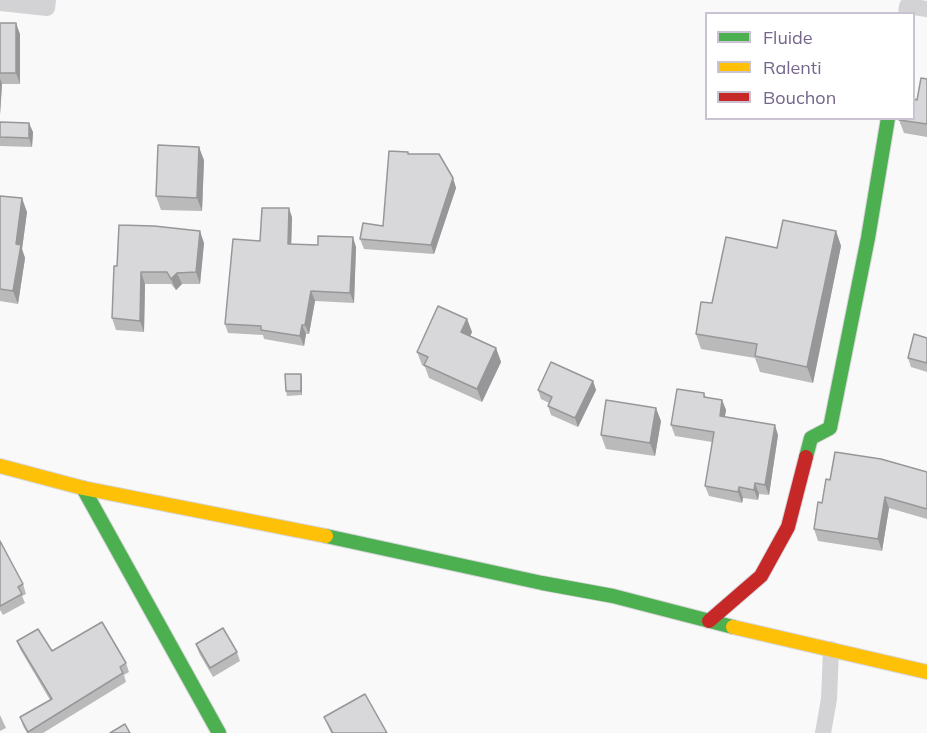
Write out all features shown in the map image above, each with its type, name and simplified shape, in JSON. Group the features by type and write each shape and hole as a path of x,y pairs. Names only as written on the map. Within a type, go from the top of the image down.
{"street":[{"path":"0,3 47,8 48,0"},
{"path":"906,12 907,6 927,9"},
{"path":"709,621 761,576 788,527 811,438 830,428 868,238 888,120"},
{"path":"0,466 83,488 290,528 612,596 927,672"},
{"path":"83,488 219,733"},
{"path":"823,733 829,699 831,649"}],"building":[{"path":"0,23 16,23 16,73 0,73"},
{"path":"921,78 927,79 927,124 899,120 915,120 915,99 917,100"},
{"path":"0,122 29,123 29,138 0,137"},
{"path":"158,145 199,147 197,198 156,196"},
{"path":"389,151 408,152 408,154 439,154 453,178 431,245 360,239 363,223 383,226"},
{"path":"0,196 22,198 16,244 21,245 13,291 0,289"},
{"path":"262,208 289,208 288,244 318,245 318,236 353,237 350,293 311,291 305,325 302,325 300,336 261,330 261,326 225,324 233,239 260,241"},
{"path":"783,220 836,231 807,367 755,356 757,344 696,334 701,302 712,303 726,237 777,248"},
{"path":"119,225 200,231 196,272 177,273 171,279 167,272 141,272 140,321 112,318 114,266 117,266"},
{"path":"438,306 467,319 461,332 496,348 477,389 424,365 428,357 417,352"},
{"path":"914,334 927,338 927,363 908,358"},
{"path":"551,362 593,381 575,418 548,406 552,397 538,390"},
{"path":"285,374 301,374 301,391 286,391"},
{"path":"677,389 704,393 704,397 722,400 720,416 775,425 765,485 755,483 754,490 739,487 738,492 705,486 714,432 671,425"},
{"path":"606,400 656,408 650,443 601,435"},
{"path":"835,452 881,459 927,472 927,509 885,497 878,539 814,529 818,502 822,503 826,479 830,480"},
{"path":"0,541 23,584 18,587 22,594 0,606"},
{"path":"102,622 126,663 120,667 123,673 28,732 20,717 52,699 17,641 38,629 52,651"},
{"path":"223,628 237,652 210,668 196,644"},
{"path":"365,694 387,733 333,733 324,717"},
{"path":"125,724 130,733 110,733"}],"traffic: fast":[{"path":"806,457 811,438 830,428 868,238 888,120"},
{"path":"83,488 219,733"},
{"path":"326,536 542,583 613,596 733,627"}],"traffic: slow":[{"path":"0,466 83,488 326,536"},
{"path":"733,627 927,672"}],"traffic: jam":[{"path":"709,621 761,576 788,527 806,457"}]}
